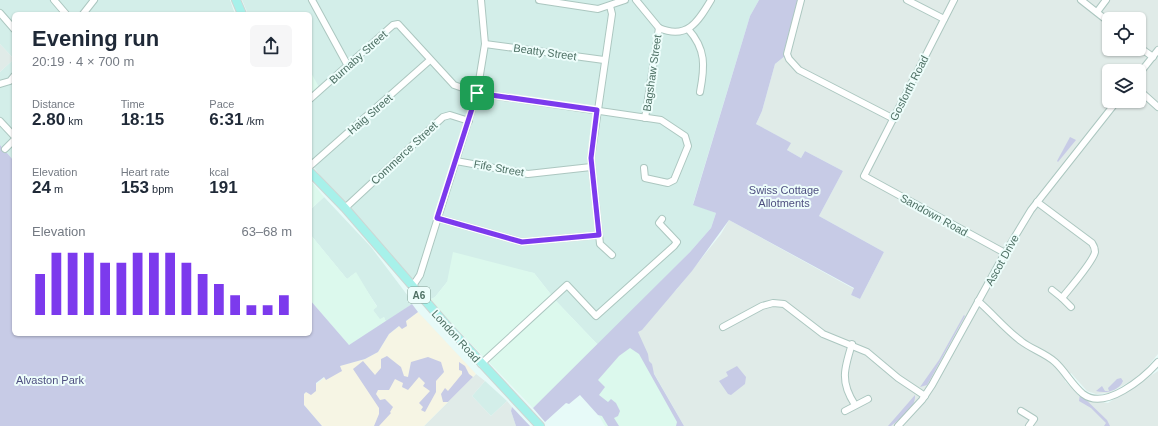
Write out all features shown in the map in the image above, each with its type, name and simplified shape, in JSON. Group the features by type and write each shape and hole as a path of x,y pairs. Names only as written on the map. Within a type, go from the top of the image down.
{"main road":[{"path":"236,0 241,12"},
{"name":"London Road","path":"312,174 345,208 412,287 481,364 540,426"}],"street":[{"path":"54,0 64,12"},
{"path":"85,12 94,0"},
{"path":"312,0 348,66"},
{"path":"412,287 420,275 477,93 485,44 482,0"},
{"path":"539,0 598,8 610,6 625,0"},
{"path":"636,0 658,28 672,32 688,29 695,23 711,0"},
{"path":"801,0 787,54 792,64 822,82 894,119"},
{"path":"907,0 944,19"},
{"name":"Gosforth Road","path":"864,176 954,0"},
{"path":"1081,0 1102,16"},
{"path":"1097,12 1106,0"},
{"path":"610,6 612,14 591,153 591,167 601,247 604,253 612,255"},
{"path":"89,8 92,12"},
{"path":"0,13 12,28"},
{"name":"Burnaby Street","path":"312,97 396,24 401,26 454,85 477,93 661,120 686,136 688,146 674,180 668,183 645,181 644,168"},
{"name":"Bagshaw Street","path":"645,118 658,28"},
{"path":"688,29 701,46 703,76 700,92"},
{"name":"Beatty Street","path":"485,44 604,60"},
{"path":"1146,65 1158,50"},
{"path":"1146,52 1152,57"},
{"name":"Haig Street","path":"312,164 430,60"},
{"path":"0,84 12,79"},
{"path":"1146,96 1158,107"},
{"name":"Ascot Drive","path":"898,426 906,423 925,396 1005,253 1037,202 1111,108"},
{"name":"Commerce Street","path":"345,208 443,117 450,115 469,121"},
{"path":"0,120 12,134"},
{"path":"5,149 12,142"},
{"name":"Fife Street","path":"456,161 528,174 591,167"},
{"name":"Sandown Road","path":"864,176 1005,253"},
{"path":"1037,202 1083,236 1095,248 1094,254 1090,261 1062,298"},
{"path":"437,218 522,242 599,235"},
{"path":"481,364 567,285 596,316 608,307 676,244 677,242 659,223 662,219"},
{"path":"1052,290 1071,306"},
{"path":"978,301 1020,341 1054,361 1083,394 1096,400 1104,400 1146,376 1158,362"},
{"path":"723,327 762,306 781,304 789,308 823,334 852,344 876,358 898,378 925,396"},
{"path":"852,344 846,362 844,378 848,394 855,406"},
{"path":"845,411 868,399"},
{"path":"1021,411 1034,419 1029,426"}],"shaded area":[{"path":"0,0 230,0 234,12 12,12 12,57 0,44"},
{"path":"242,0 759,0 750,16 693,204 716,213 711,228 690,252 598,345 556,301 534,273 517,270 447,282 435,297 429,300 326,184 312,165 312,12 247,12"},
{"path":"798,0 1158,0 1158,354 1140,376 1109,393 1096,394 1087,391 1071,373 1065,381 1084,400 1108,403 1158,371 1158,426 684,426 632,335 677,289 721,234 729,220 854,289 851,295 860,299 884,252 819,216 843,171 805,151 801,158 787,150 790,143 756,124 762,111 775,64 785,56"},
{"path":"0,44 12,57 12,61 0,72"},
{"path":"12,61 12,159 0,145 0,72"},
{"path":"312,75 319,87 312,94"},
{"path":"312,182 324,197 312,208"},
{"path":"324,197 371,247 411,300 412,304 386,322 384,317 380,320 373,310 377,306 355,273 347,279 312,236 312,208"},
{"path":"312,236 347,279 356,272 377,307 373,310 380,319 384,317 386,322 349,345 312,302"},
{"path":"453,252 534,273 556,301 598,345 533,408 429,300 435,297 447,282"},
{"path":"418,312 476,374 424,426 322,426 304,405 304,394 339,366 365,359 378,352 389,334"},
{"path":"632,335 684,426 605,426 582,387"},
{"path":"476,374 485,381 472,396 491,416 507,401 512,407 511,411 516,426 424,426"},
{"path":"485,381 507,401 491,416 472,396"}],"green space":[{"name":"Swiss Cottage Allotments","path":"759,0 798,0 785,56 775,64 762,111 756,124 791,143 787,150 801,158 805,151 843,171 819,216 884,252 860,299 851,295 854,288 729,220 692,271 642,330 638,332 648,354 649,361 652,364 654,374 684,426 676,426 677,422 639,354 630,348 619,356 598,380 605,387 599,395 608,402 611,399 616,403 620,411 618,416 614,418 619,426 608,426 602,416 598,415 580,395 569,404 566,403 545,422 533,408 690,252 711,228 716,213 693,205 750,16"},
{"path":"1070,137 1076,140 1058,162 1057,161"},
{"name":"Alvaston Park","path":"0,145 12,159 12,336 312,336 312,302 349,345 412,304 418,312 406,321 407,326 402,329 399,326 389,334 378,352 365,359 340,366 342,371 326,380 324,377 316,383 316,391 311,395 306,392 304,394 304,405 322,426 0,426"},
{"path":"964,315 965,316 927,385 920,387 939,360"},
{"path":"387,356 401,367 404,376 408,377 411,362 428,357 441,362 444,372 436,381 436,392 425,412 421,410 423,407 419,403 430,391 423,386 425,383 419,377 408,390 402,387 403,383 395,379 389,390 378,390 376,394 380,400 385,399 393,407 390,412 391,413 379,426 374,426 379,414 379,408 353,369 363,361 375,375 381,368 381,359"},
{"path":"459,362 465,366 469,374 473,377 448,402 443,402 441,394 445,388 448,391 462,374 462,371 459,370"},
{"path":"737,366 746,377 745,384 731,395 728,394 719,381 728,376 726,372"},
{"path":"1121,378 1123,381 1115,389 1107,392 1096,391 1102,386 1105,391 1109,391 1108,388 1117,379"},
{"path":"1080,394 1107,420 1110,426 1104,426 1106,423 1091,408 1079,401"},
{"path":"915,395 915,400 907,412 891,426 888,426"},
{"path":"512,407 530,426 516,426 511,411"}],"route":[{"path":"477,93 597,110 591,153 591,167 599,235 522,242 437,218 477,93"}]}
